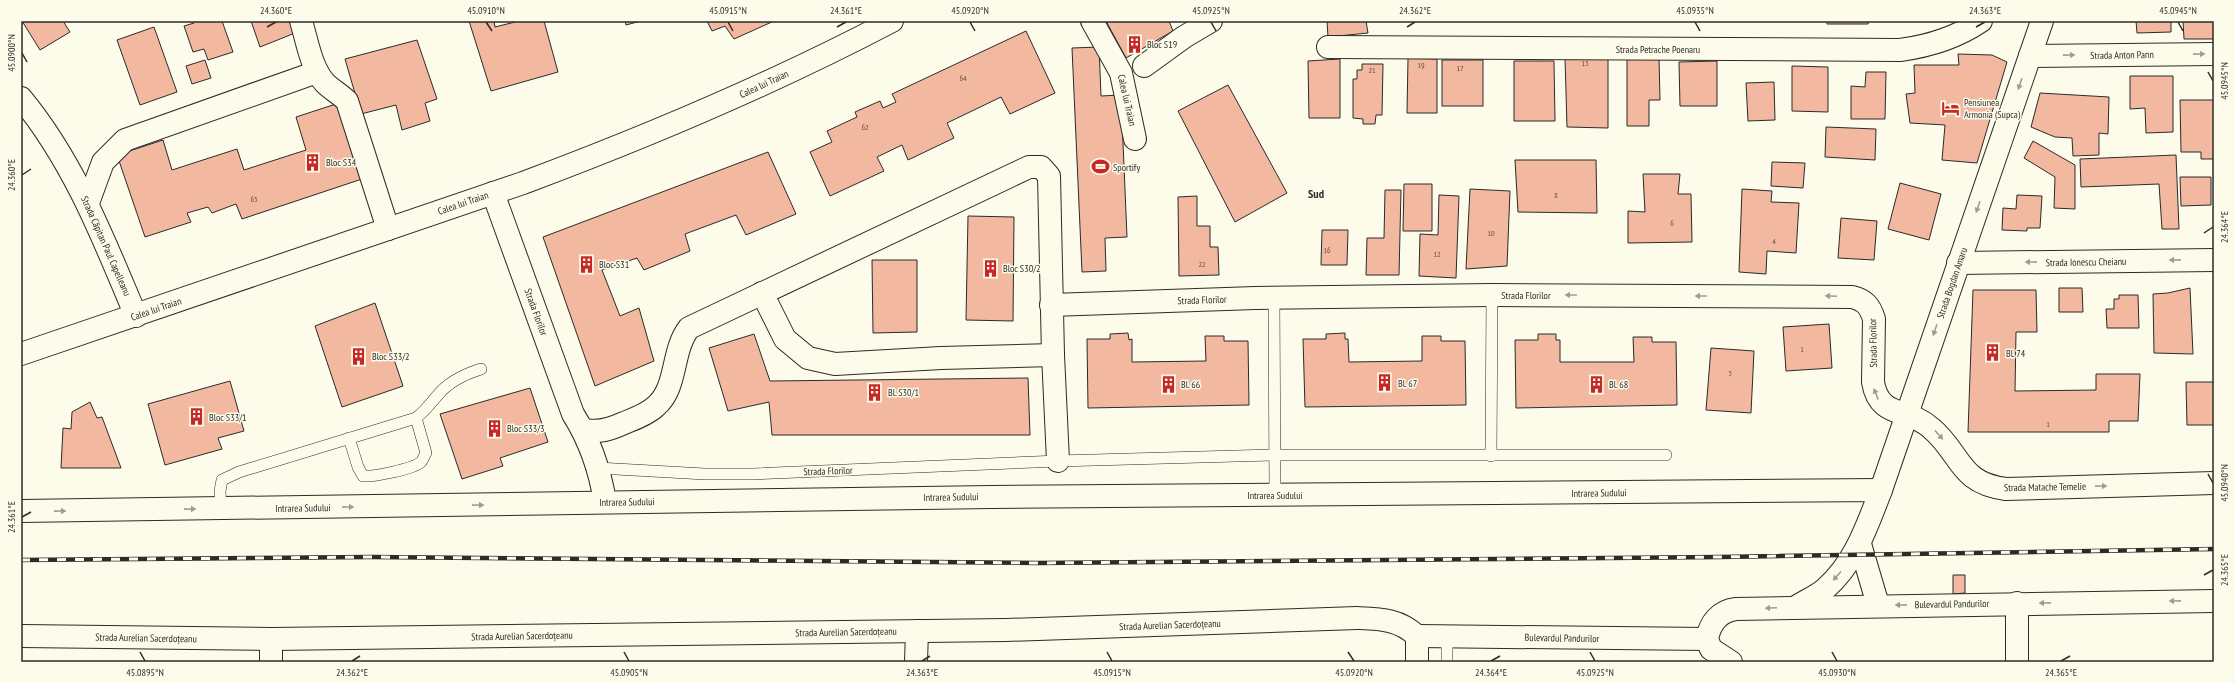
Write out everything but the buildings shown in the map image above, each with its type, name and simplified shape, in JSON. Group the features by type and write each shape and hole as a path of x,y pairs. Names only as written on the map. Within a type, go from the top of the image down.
{"street":[{"path":"301,21 317,72 325,82 347,101 388,229"},
{"name":"Calea lui Traian","path":"21,354 388,229 606,152 680,122 798,68 892,21"},
{"name":"Calea lui Traian","path":"1092,21 1121,73 1135,139"},
{"path":"1144,66 1184,37 1210,21"},
{"name":"Strada Petrache Poenaru","path":"1328,47 1900,50 1942,41 1970,29 1981,21"},
{"name":"Strada Bogdan Amaru","path":"1796,607 1824,590 1840,574 1860,544 1881,490 2042,21"},
{"name":"Strada Anton Pann","path":"2030,56 2214,54"},
{"path":"88,203 103,162 125,140 317,72"},
{"name":"Strada Căpitan Paul Capelleanu","path":"21,98 53,142 88,203 136,316"},
{"path":"583,430 593,433 616,427 656,407 666,394 681,338 689,328 1029,167 1042,166 1049,176 1051,305 1058,461"},
{"name":"Strada Florilor","path":"492,193 574,414 583,430 598,468 605,502"},
{"name":"Strada Ionescu Cheianu","path":"1958,263 2214,260"},
{"path":"762,293 785,339 808,358 835,364 941,358 1053,355"},
{"name":"Strada Florilor","path":"1051,305 1274,297 1492,295 1822,296 1859,299 1871,310 1874,319 1875,392 1880,402 1886,408 1906,415"},
{"name":"Strada Matache Temelie","path":"1906,415 1923,421 1932,428 1942,439 1960,466 1974,479 1989,487 2006,489 2214,484"},
{"name":"Intrarea Sudului","path":"21,511 605,502 1881,490"},
{"path":"1860,544 1878,605"},
{"name":"Bulevardul Pandurilor","path":"1417,636 1707,639 1712,623 1728,610 1878,605 2214,601"},
{"path":"2017,603 2017,662"},
{"name":"Strada Aurelian Sacerdoțeanu","path":"21,636 271,639 1014,630 1357,618 1395,621 1408,628 1417,636"},
{"path":"916,662 918,631"},
{"path":"1417,636 1417,662"},
{"path":"271,639 271,662"},
{"path":"1707,639 1710,662"},
{"path":"1707,639 1711,648 1731,662"}],"lane":[{"path":"1491,456 1492,295"},
{"path":"1274,297 1276,455 1275,495"},
{"path":"221,509 220,491 222,480 239,472 416,418 428,409 437,395 451,382 468,373 481,369"},
{"path":"348,438 358,467 363,476 372,476 411,466 421,462 426,453 416,418"},
{"name":"Strada Florilor","path":"598,468 705,474 753,474 1058,461 1276,455 1666,455"},
{"path":"1447,636 1447,662"}],"railway":[{"path":"21,560 371,557 1038,563 1720,557 2214,549"}],"place":[{"name":"Bloc S19","path":"1134,44"},
{"name":"Pensiunea Armonia (Supca)","path":"1951,108"},
{"name":"Bloc S34","path":"313,162"},
{"name":"Sportify","path":"1100,167"},
{"name":"Bloc S31","path":"586,264"},
{"name":"Bloc S30/2","path":"990,268"},
{"name":"Bl. 74","path":"1993,353"},
{"name":"Bloc S33/2","path":"359,356"},
{"name":"Bl. 67","path":"1385,383"},
{"name":"Bl. 66","path":"1168,384"},
{"name":"Bl. 68","path":"1596,384"},
{"name":"Bl. S30/1","path":"875,392"},
{"name":"Bloc S33/1","path":"196,417"},
{"name":"Bloc S33/3","path":"494,428"}],"district":[{"name":"Sud","path":"1316,193"}]}
